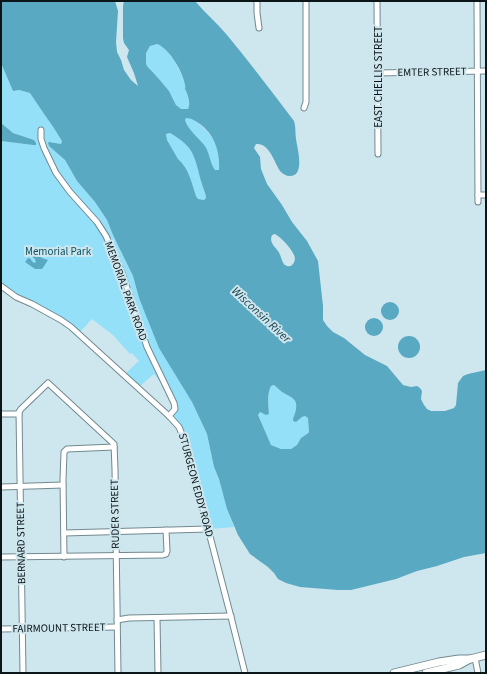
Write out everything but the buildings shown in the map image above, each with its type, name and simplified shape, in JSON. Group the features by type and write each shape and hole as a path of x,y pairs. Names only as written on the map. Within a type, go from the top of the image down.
{"main road":[{"path":"394,673 444,661 486,655"},
{"path":"426,673 459,665 472,658"}],"street":[{"path":"256,1 259,28"},
{"path":"304,108 306,102 306,1"},
{"name":"EAST CHELLIS STREET","path":"377,1 378,154"},
{"path":"477,1 478,202"},
{"name":"EMTER STREET","path":"377,73 486,71"},
{"name":"MEMORIAL PARK ROAD","path":"41,130 41,139 44,148 56,173 70,192 97,222 109,243 127,287 147,347 174,402 175,409 169,416"},
{"path":"478,195 486,196"},
{"name":"STURGEON EDDY ROAD","path":"1,286 16,297 32,304 71,327 179,425 208,529 245,673"},
{"path":"1,414 19,414 20,409 48,383 114,444 114,447 67,449 63,454 64,557"},
{"name":"BERNARD STREET","path":"19,414 22,673"},
{"name":"RUDER STREET","path":"114,447 118,673"},
{"path":"1,487 63,486"},
{"path":"64,533 208,529"},
{"path":"1,557 164,555 167,551 166,530"},
{"name":"FAIRMOUNT STREET","path":"117,620 129,618 231,616"},
{"path":"157,618 158,673"},
{"name":"FAIRMOUNT STREET","path":"1,629 117,627"},
{"path":"472,658 478,673"}],"green space":[{"path":"157,44 162,46 170,55 181,74 189,100 188,109 181,109 176,105 169,91 147,66 146,53 150,46"},
{"name":"Memorial Park","path":"1,63 13,91 19,90 30,93 62,141 61,144 49,142 49,146 65,160 77,181 95,202 107,220 133,276 139,298 207,434 214,467 234,527 210,529 186,436 181,426 169,410 172,408 172,403 168,394 154,374 140,386 126,373 139,361 132,353 130,354 113,335 92,319 80,332 64,319 19,296 1,283 1,141 33,145 36,143 34,140 13,133 1,123"},
{"path":"186,118 191,118 198,123 213,140 218,153 219,170 215,170 205,146 186,124"},
{"path":"170,133 185,143 193,154 206,194 206,198 204,200 198,199 196,196 185,167 178,159 167,140 166,134"},
{"path":"274,385 296,402 296,410 293,421 296,422 305,416 308,418 309,431 301,438 297,445 291,449 281,449 271,445 258,415 260,412 269,414 269,393 271,386"}],"water":[{"name":"Wisconsin River","path":"1,1 115,1 118,11 116,42 117,52 124,70 131,80 138,86 127,57 129,50 124,43 123,38 124,1 195,1 227,35 294,121 299,154 299,167 294,175 288,176 281,172 272,155 261,144 256,144 254,148 260,157 261,169 267,184 292,222 307,241 318,261 323,320 327,326 365,355 387,366 403,385 411,387 417,386 420,388 422,391 421,399 427,409 431,411 445,411 454,408 456,405 458,383 463,376 486,370 486,553 464,557 396,579 351,590 300,587 286,583 278,579 268,567 250,554 238,535 227,509 219,479 214,467 207,434 192,402 159,348 139,298 133,276 107,220 95,202 77,181 65,160 49,146 49,142 61,144 62,141 30,93 19,90 13,91 1,63","holes":["157,44 162,46 175,61 184,80 185,89 189,100 188,109 181,109 176,105 169,91 147,66 146,53 150,46","186,118 193,120 205,128 209,133 216,144 219,157 219,170 215,170 205,146 191,131 185,120","170,133 179,138 193,154 202,186 206,194 206,198 204,200 198,199 196,196 187,171 167,140 166,134","275,234 290,249 295,257 292,265 288,266 284,264 271,240 272,235","274,385 296,402 296,410 293,421 296,422 305,416 308,418 309,432 301,438 297,445 291,449 281,449 271,445 258,415 260,412 266,415 269,414 269,392 271,386"]},
{"path":"1,123 13,133 34,140 36,145 1,141"},
{"path":"33,251 42,258 48,260 42,269 35,269 25,262 28,258 34,263 36,262 30,255"},
{"path":"390,302 396,305 399,311 396,317 390,320 384,317 381,311 384,305"},
{"path":"374,318 380,321 383,327 380,333 374,336 368,333 365,327 368,321"},
{"path":"409,336 417,339 420,347 417,355 409,358 401,355 398,347 401,339"}]}
